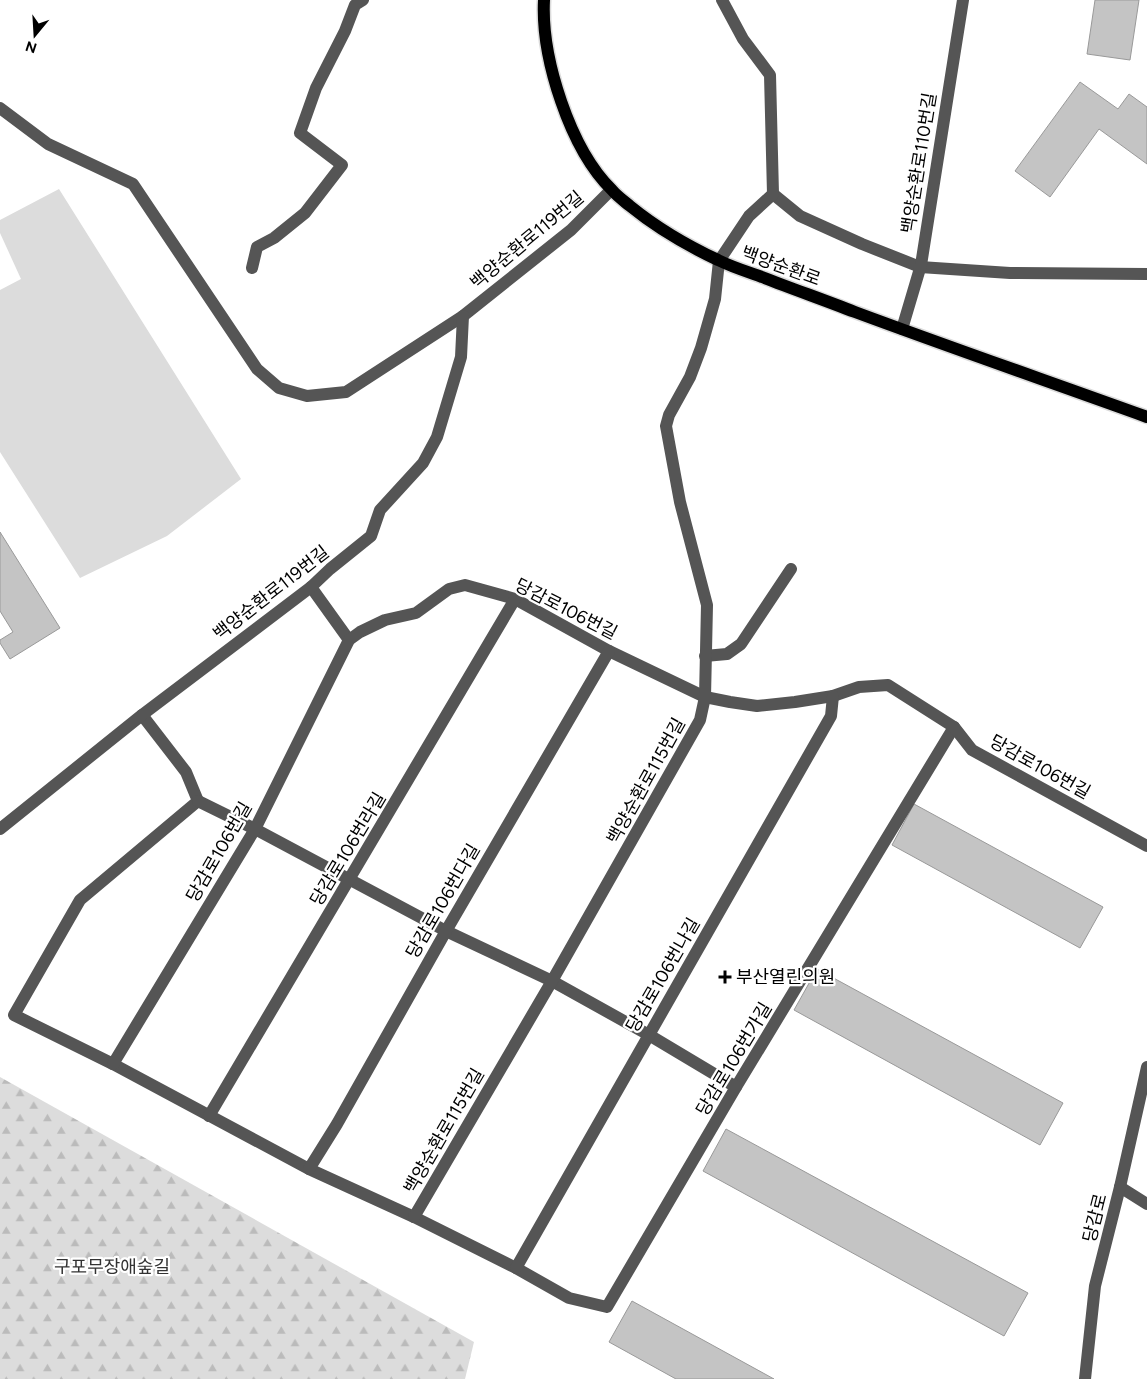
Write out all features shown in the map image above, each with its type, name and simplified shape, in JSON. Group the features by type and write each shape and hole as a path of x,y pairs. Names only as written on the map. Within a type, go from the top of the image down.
{"main road":[{"name":"백양순환로","path":"544,0 543,13 546,41 552,72 564,111 578,143 611,190 654,224 673,237 720,261 1147,418"}],"street":[{"path":"252,268 257,247 274,238 305,213 342,165 300,133 316,88 345,31 355,5 363,0"},
{"path":"722,0 743,39 770,75 774,194 800,216 862,244 920,267 1010,273 1147,274"},
{"name":"백양순환로110번길","path":"902,329 920,267 963,0"},
{"name":"백양순환로119번길","path":"0,108 48,144 133,184 257,369 279,388 307,396 346,392 463,316 571,230 611,190"},
{"path":"720,261 749,216 774,194"},
{"name":"백양순환로115번길","path":"414,1217 552,981 700,720 705,696 707,605 680,502 666,426 669,415 690,377 701,348 715,299 720,261"},
{"name":"백양순환로119번길","path":"0,829 142,715 311,587 371,536 380,510 422,463 437,437 461,356 463,316"},
{"path":"705,656 727,654 741,644 791,569"},
{"name":"당감로106번길","path":"113,1064 254,829 350,640 360,632 385,620 416,613 449,589 465,585 516,599 609,651 705,696 730,702 757,706 795,702 833,696 859,688 888,685 954,727 972,750 1147,846"},
{"path":"311,587 350,640"},
{"name":"당감로106번라길","path":"209,1116 516,599"},
{"name":"당감로106번다길","path":"308,1169 337,1124 446,931 609,651"},
{"name":"당감로106번나길","path":"516,1268 831,716 833,696"},
{"path":"142,715 186,772 198,801 446,931 552,981 649,1035 736,1087"},
{"name":"당감로106번가길","path":"516,1268 569,1298 608,1307 736,1087 954,727"},
{"path":"198,801 80,900 14,1015 113,1064 308,1169 414,1217 516,1268"},
{"name":"당감로","path":"1085,1379 1095,1286 1147,1067"},
{"path":"1120,1187 1147,1204"}],"green space":[{"path":"59,189 241,479 167,536 80,578 0,452 0,290 21,279 0,233 0,220"},
{"name":"구포무장애숲길","path":"0,1077 474,1342 465,1379 0,1379"}],"building":[{"path":"1095,0 1139,0 1130,60 1087,54"},
{"path":"1080,82 1118,109 1129,94 1147,107 1147,164 1099,129 1050,197 1015,171"},
{"path":"0,532 60,628 10,659 0,643 0,640 13,632 0,611"},
{"path":"914,804 1103,907 1080,948 892,845"},
{"path":"817,969 1063,1103 1040,1145 794,1010"},
{"path":"726,1129 1028,1293 1004,1336 703,1171"},
{"path":"632,1301 774,1379 676,1379 609,1342"}],"place":[{"name":"부산열린의원","path":"725,977"}]}
